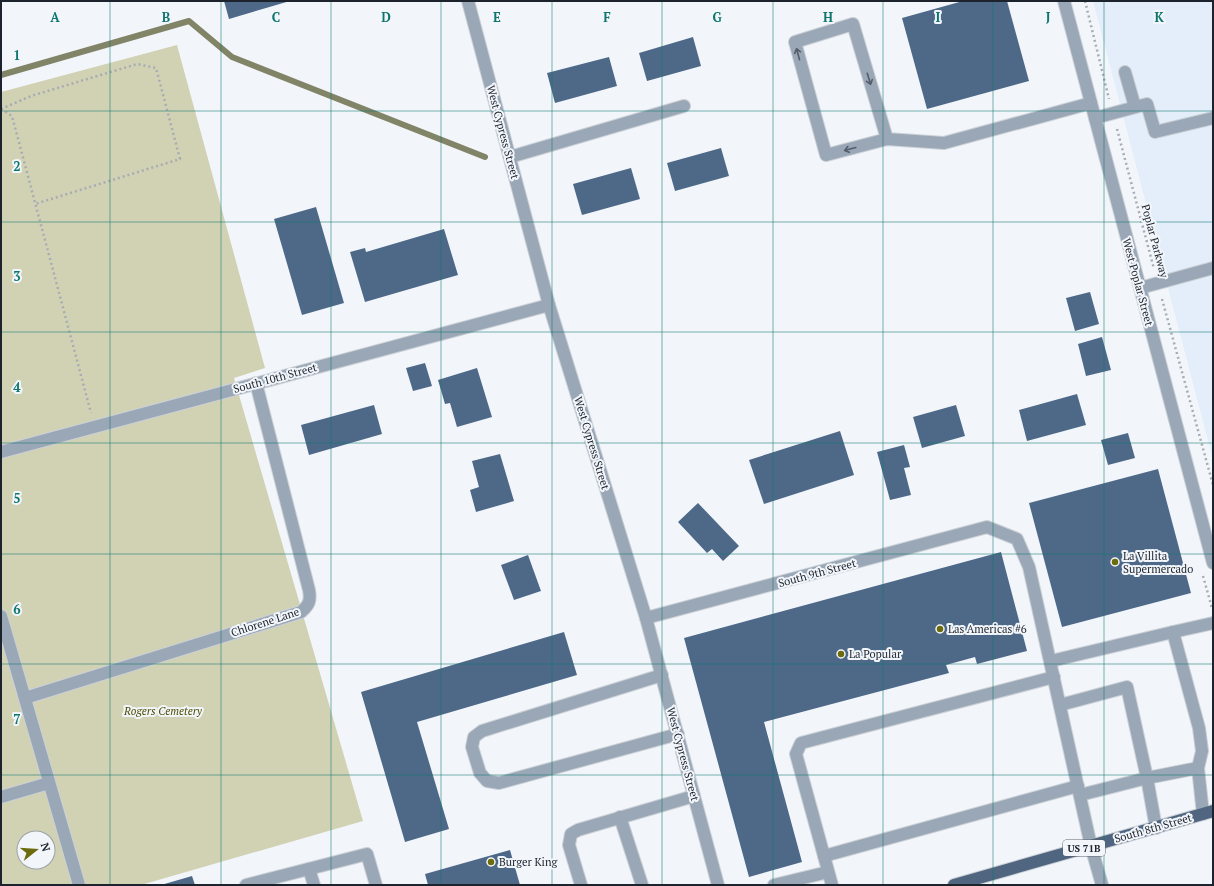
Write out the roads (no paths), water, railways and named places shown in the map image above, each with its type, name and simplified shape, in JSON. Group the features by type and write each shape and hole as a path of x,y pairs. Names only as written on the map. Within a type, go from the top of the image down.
{"main road":[{"name":"South 8th Street","path":"954,885 1208,813"}],"street":[{"name":"West Cypress Street","path":"468,1 549,305 646,618 718,885"},
{"name":"West Poplar Street","path":"1064,1 1140,288 1207,520 1213,563"},
{"path":"888,139 853,24 795,42 826,155 888,139 944,143 1091,103"},
{"path":"1126,72 1135,107"},
{"path":"1095,118 1147,104 1155,132 1213,118"},
{"path":"510,157 684,106"},
{"path":"1140,288 1213,268"},
{"name":"South 10th Street","path":"1,452 549,305"},
{"name":"Chlorene Lane","path":"25,698 301,612 308,607 310,600 309,590 256,383"},
{"name":"South 9th Street","path":"646,618 987,527 1017,539 1029,567 1051,661"},
{"path":"1,616 79,885"},
{"path":"1102,885 1091,846 1051,661 1213,623"},
{"path":"1172,632 1199,728 1202,750 1198,768 1208,813"},
{"path":"662,675 482,731 474,737 472,747 480,773 487,781 499,783 678,734"},
{"path":"832,885 796,754 800,743 1054,677"},
{"path":"1060,705 1127,687 1147,778 1156,828"},
{"path":"824,856 1079,790 1198,768"},
{"path":"1,797 49,783"},
{"path":"581,885 569,845 571,834 578,830 620,817 694,796"},
{"path":"620,817 642,885"},
{"path":"246,885 367,854 376,885"},
{"path":"309,869 314,885"},
{"path":"774,885 828,872"}],"waterway":[{"path":"1,75 189,21 232,57 485,157"}],"place":[{"name":"La Villita Supermercado","path":"1115,562"},
{"name":"Las Americas #6","path":"940,629"},
{"name":"La Popular","path":"841,654"},
{"name":"Burger King","path":"491,862"}],"park label":[{"name":"Rogers Cemetery","path":"163,711"}]}
